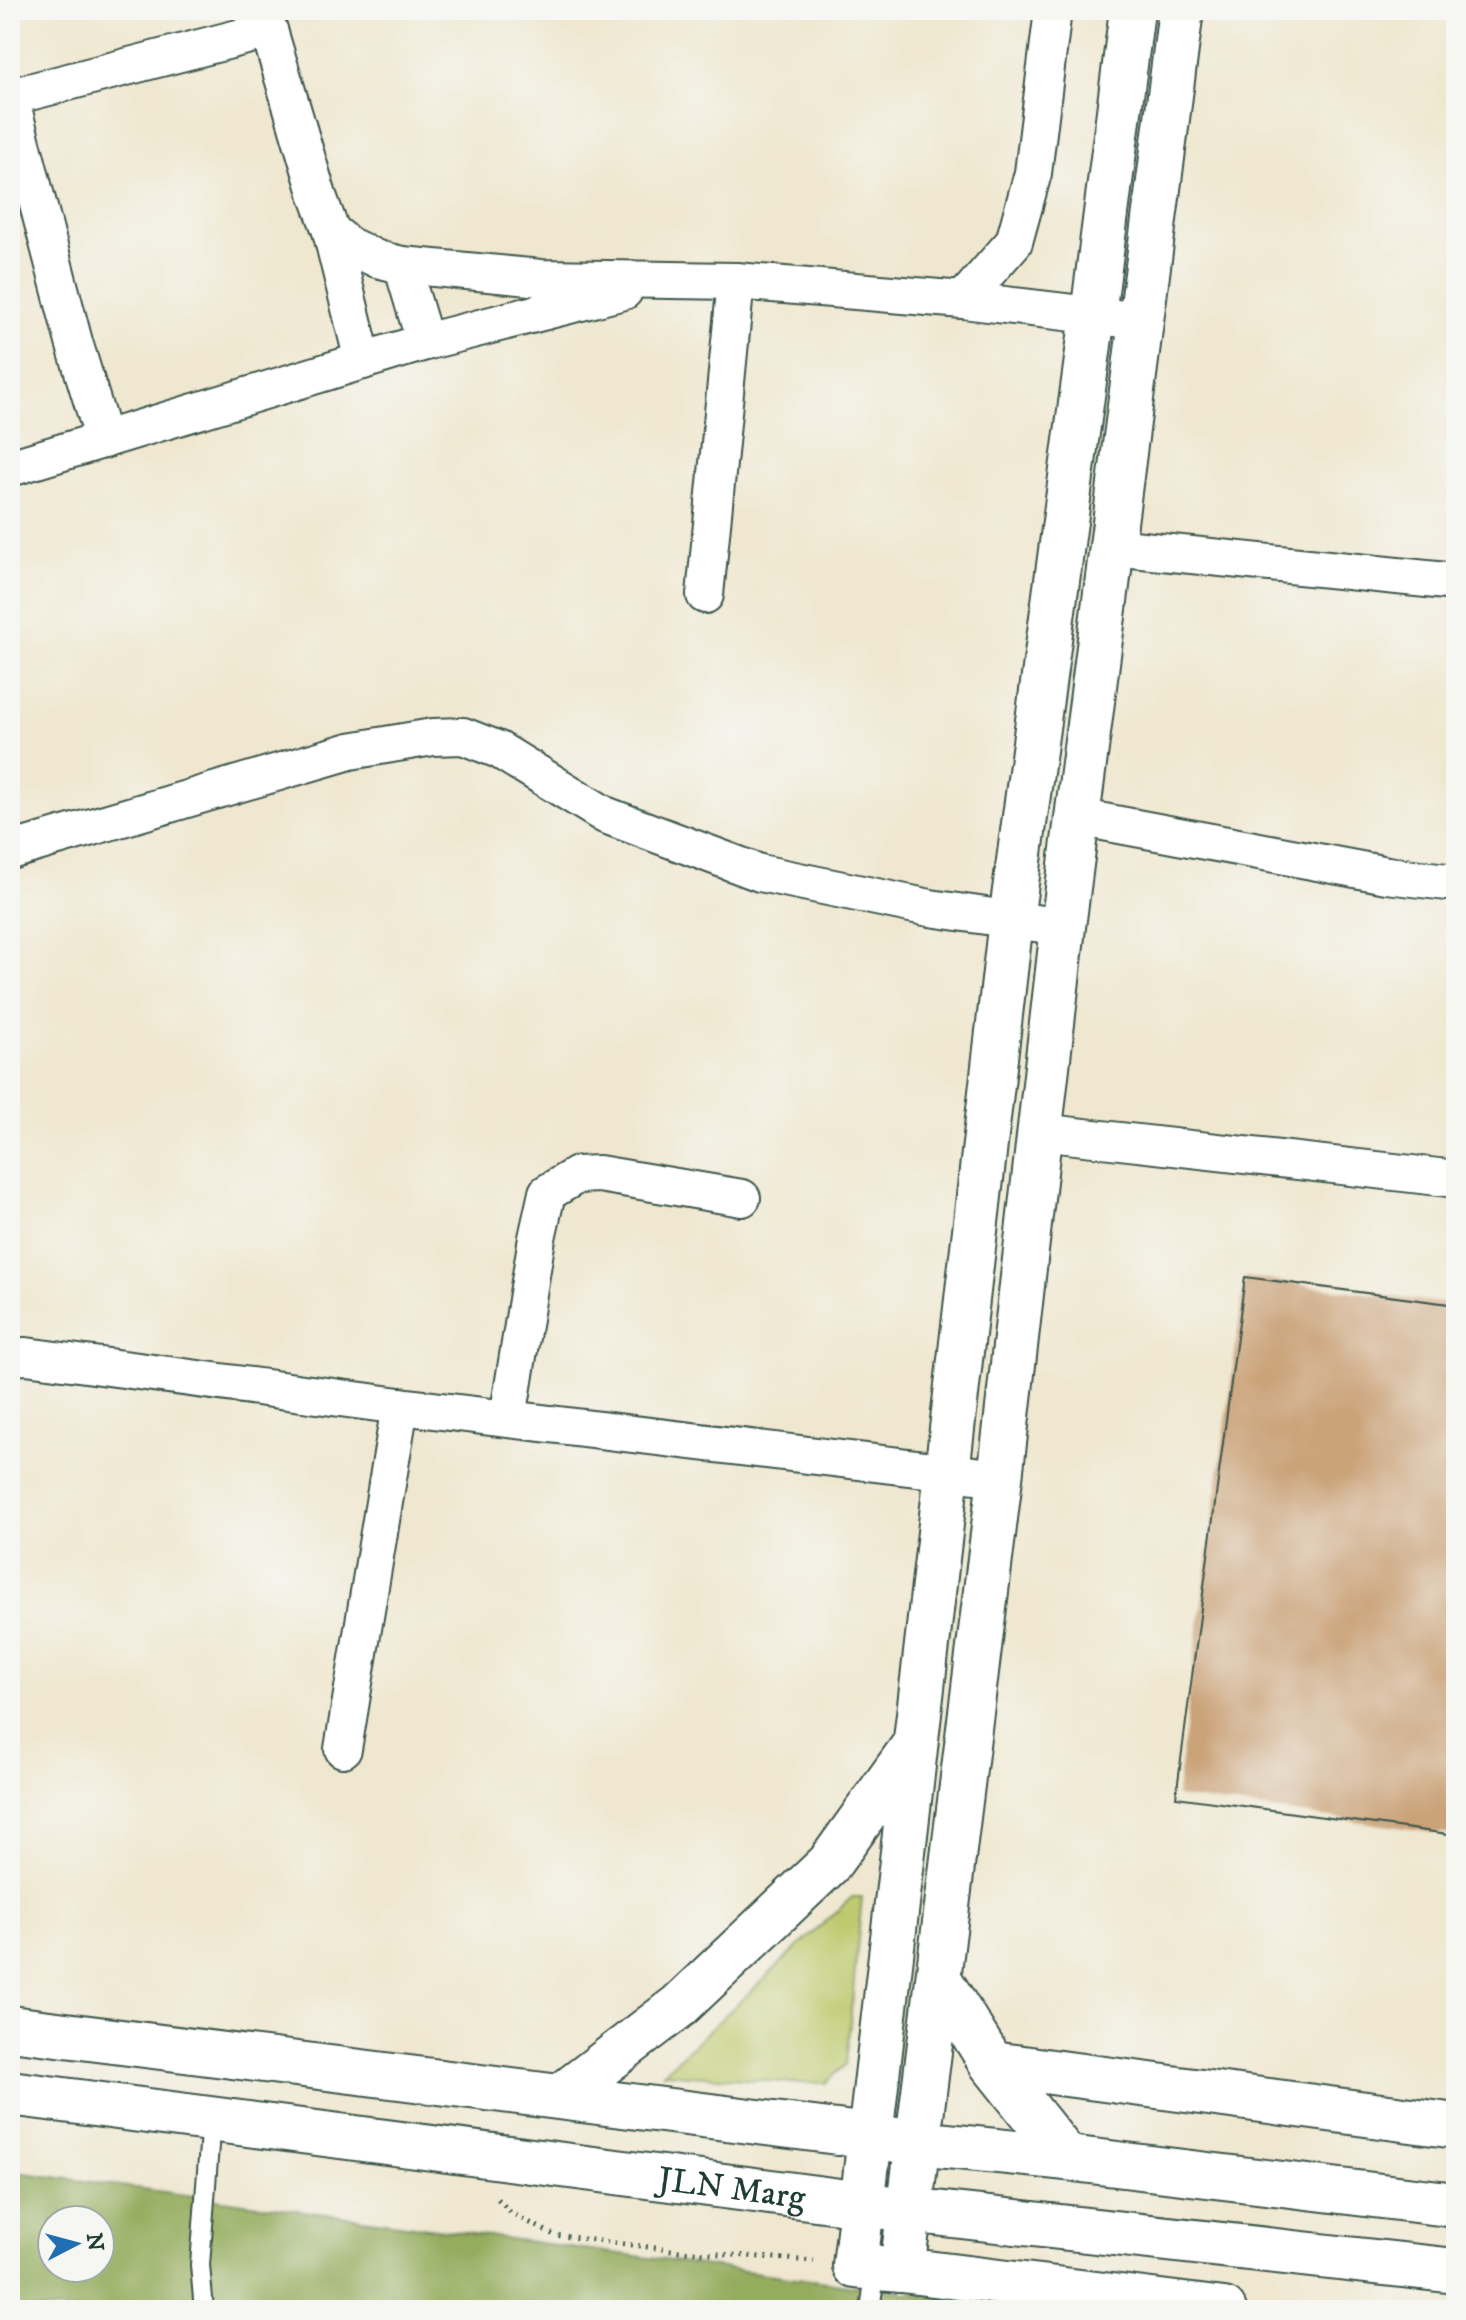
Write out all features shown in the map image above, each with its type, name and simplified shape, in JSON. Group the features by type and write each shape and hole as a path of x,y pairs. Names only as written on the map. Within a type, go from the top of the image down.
{"street":[{"path":"963,300 1014,242 1033,173 1053,10"},
{"path":"878,2268 862,2203 869,2136 1011,920 1132,10"},
{"path":"878,2268 908,2210 917,2143 1000,1478 1063,927 1181,10"},
{"path":"104,440 74,342 10,97 266,20 331,231 363,361"},
{"path":"331,231 348,245 377,259 402,265 541,278 736,281 963,300 1141,321"},
{"path":"402,265 425,342"},
{"path":"10,468 425,342 676,278"},
{"path":"705,595 736,281"},
{"path":"1113,547 1456,582"},
{"path":"10,851 350,751 433,737 463,736 499,750 605,815 760,873 930,908 1063,927"},
{"path":"1077,817 1387,875 1456,883"},
{"path":"1040,1132 1456,1179"},
{"path":"508,1418 547,1193 577,1175 599,1174 742,1198"},
{"path":"10,1357 26,1356 400,1406 1000,1478"},
{"path":"343,1749 400,1406"},
{"path":"560,2097 679,2006 829,1864 915,1744"},
{"path":"939,1979 992,2064 1067,2158"},
{"name":"JLN Marg","path":"10,2028 917,2143 1456,2205"},
{"path":"992,2064 1456,2126"},
{"name":"JLN Marg","path":"10,2093 908,2210 1456,2271"},
{"path":"878,2268 1224,2310"}],"lane":[{"path":"204,2310 200,2265 211,2119"},
{"path":"870,2310 878,2268"}],"path":[{"path":"455,2151 511,2213 554,2235 680,2251 878,2268"}],"green space":[{"path":"852,1897 862,1897 846,2064 826,2083 663,2073"},
{"path":"10,2171 1032,2310 10,2310"}],"building":[{"path":"1245,1277 1456,1305 1456,1835 1176,1797"}]}
